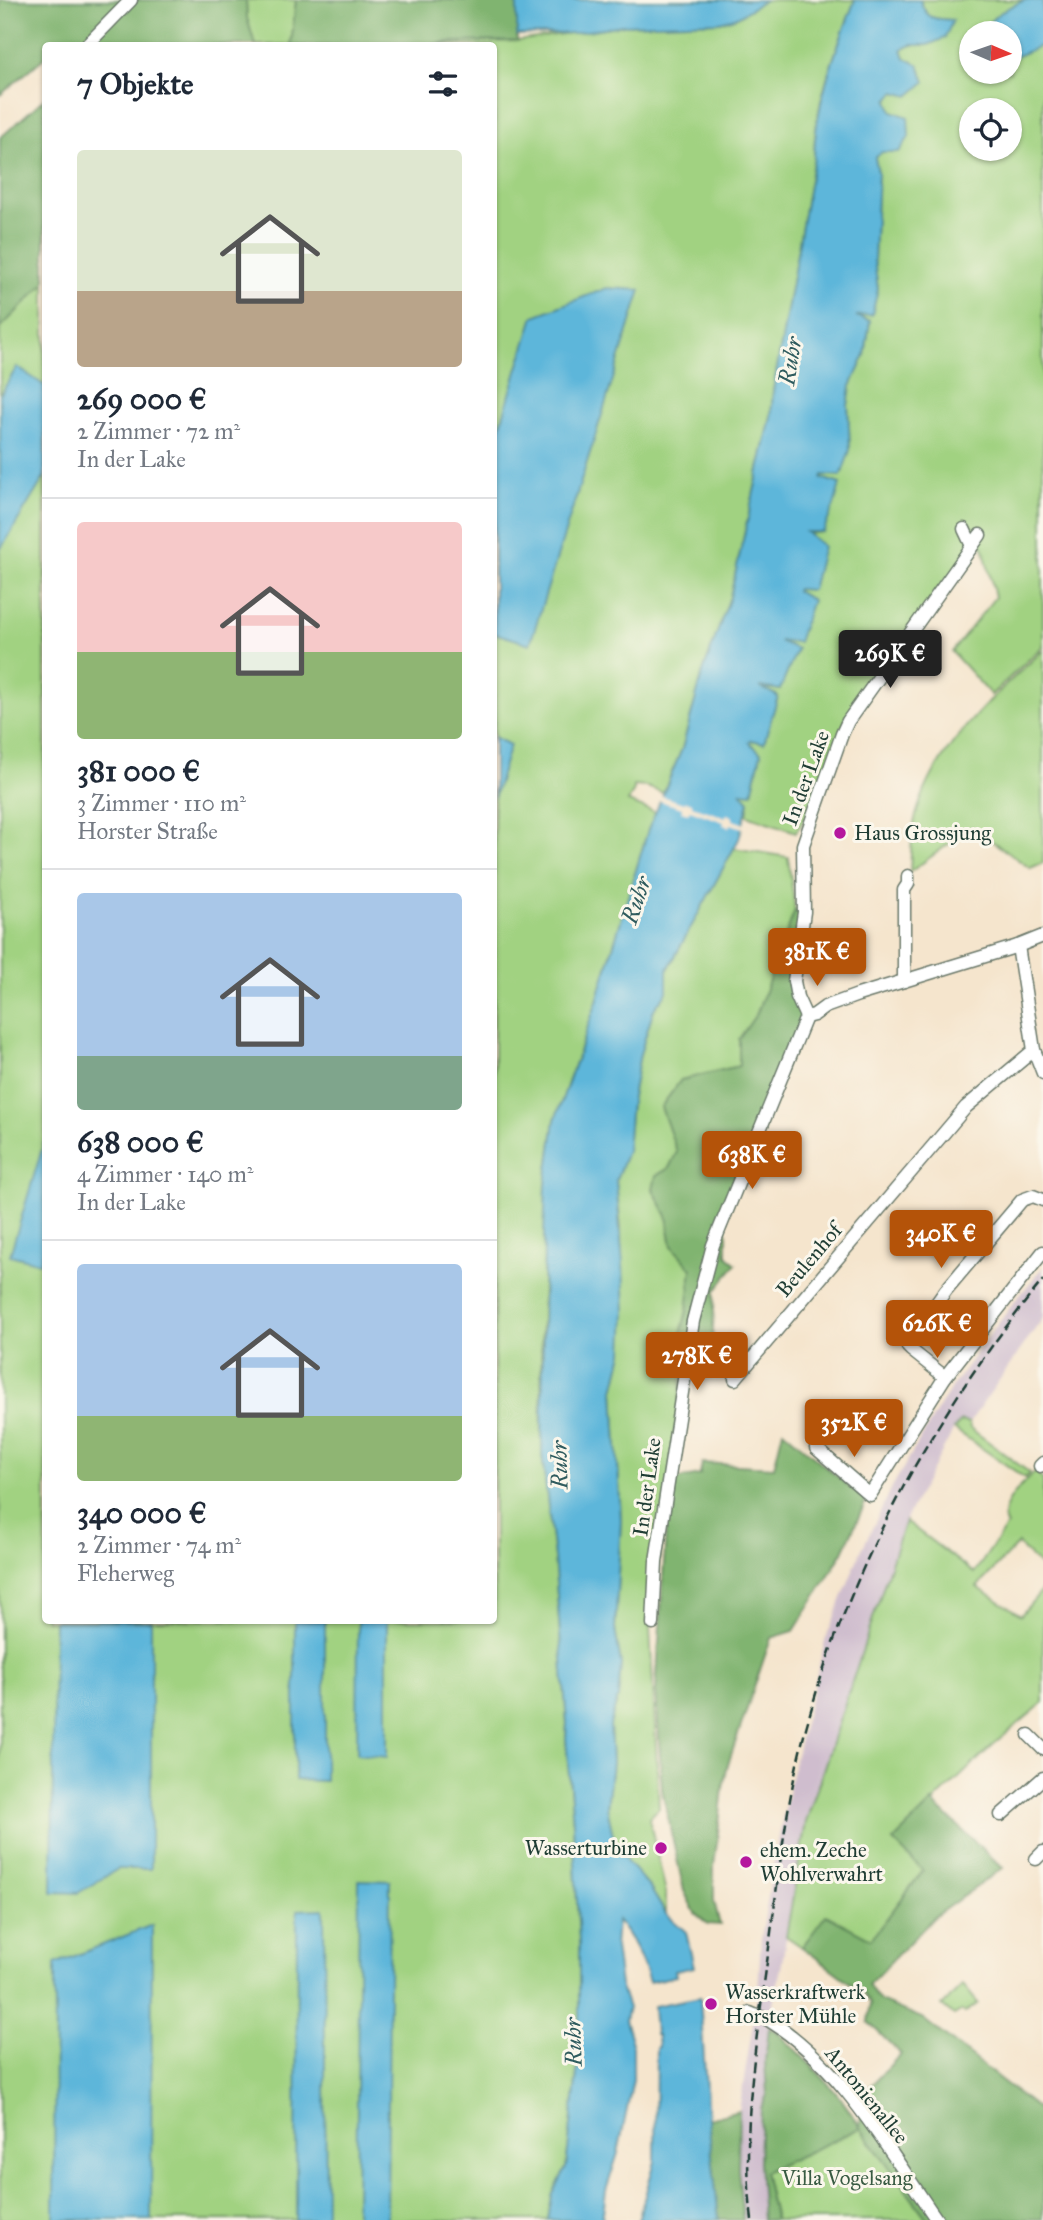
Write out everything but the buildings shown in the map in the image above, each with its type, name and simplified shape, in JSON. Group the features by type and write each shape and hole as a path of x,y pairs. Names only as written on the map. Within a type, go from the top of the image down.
{"street":[{"path":"90,42 131,0"},
{"path":"964,529 972,546"},
{"name":"In der Lake","path":"653,1624 656,1561 693,1321 717,1235 805,1012 797,997 794,981 804,912 803,845 848,721 980,535"},
{"path":"904,981 904,901 908,876"},
{"path":"805,1012 814,1015 825,1007 1043,936"},
{"path":"1018,946 1034,1050 1043,1073"},
{"name":"Beulenhof","path":"735,1378 966,1107 1034,1050"},
{"path":"945,1377 911,1351 908,1347 910,1341 946,1290 1021,1200 1033,1196 1043,1200"},
{"path":"816,1448 870,1495 945,1377 1043,1252"},
{"path":"1029,1735 1043,1749"},
{"path":"1001,1815 1043,1778"},
{"name":"Antonienallee","path":"750,2013 771,2021 798,2042 836,2081 854,2101 937,2220"}],"shaded area":[{"path":"1043,1267 1043,1318 969,1423 961,1421 954,1429 905,1521 806,1821 770,2018 765,2061 767,2095 761,2108 759,2163 763,2220 743,2220 738,2170 739,2111 758,1992 761,1939 796,1755 826,1638 860,1553 896,1480 951,1388"}],"green space":[{"path":"0,0 246,0 247,18 254,42 42,42 42,60 0,95"},
{"path":"246,0 296,0 291,42 254,42 247,18"},
{"path":"296,0 517,0 517,41 291,42"},
{"path":"765,0 855,0 822,97 773,391 771,417 730,597 703,672 682,749 663,793 634,786 628,802 657,813 648,830 597,1001 555,1120 546,1184 541,1350 542,1454 554,1557 567,1723 579,1941 579,2056 566,2168 552,2196 548,2220 0,2220 0,328 42,286 42,1624 497,1624 497,42 482,42 517,41 622,25 720,22 737,17"},
{"path":"920,0 1043,0 1043,646 991,695 952,652 995,597 983,546 975,545 846,719 815,803 796,832 747,815 749,801 741,792 752,793 761,753 749,742 764,742 778,696 760,687 780,690 779,642 811,600 796,591 812,589 816,572 806,534 823,532 839,484 821,478 850,450 848,405 851,386 865,355 870,321 855,316 878,289 874,260 878,172 875,158 880,153 889,130 888,100 919,65 905,58 902,49 912,45 928,45 952,20 931,17"},
{"path":"42,101 42,286 0,328 0,138"},
{"path":"1043,650 1043,863 1030,868 972,827 910,872 915,819 935,769 985,706"},
{"path":"734,848 788,857 795,910 757,1013 739,1039 739,1066 681,1080 661,1107 677,1152 669,1168 656,1176 653,1189 667,1216 672,1246 692,1269 684,1361 650,1628 659,1808 649,1818 666,1893 666,1914 650,1888 628,1863 613,1836 607,1808 612,1762 610,1725 618,1697 621,1664 615,1629 621,1520 614,1390 623,1353 621,1228 616,1180 627,1151 631,1102 640,1054 654,1009 667,992 667,971"},
{"path":"795,910 803,911 792,981 805,1016 723,1221 727,1235 727,1255 736,1264 715,1291 712,1346 688,1344 684,1361 674,1361 687,1310 692,1269 672,1246 667,1216 653,1189 656,1176 669,1168 677,1152 661,1107 681,1080 739,1066 739,1039 757,1013"},
{"path":"961,1421 969,1423 970,1428 1030,1473 1025,1478 954,1429"},
{"path":"783,1430 866,1501 843,1552 794,1631 771,1638 728,1764 714,1867 714,1901 720,1925 708,1924 695,1913 684,1891 662,1790 656,1690 669,1481 700,1475 702,1463 774,1467"},
{"path":"1036,1471 1043,1480 1043,1569 1018,1544 977,1587 1021,1615 1043,1589 1043,1703 993,1745 893,1841 923,1870 871,1940 827,1916 802,1947 786,1936 806,1822 905,1521 974,1573 1007,1526 1004,1519 1007,1504"},
{"path":"932,1802 1003,1868 934,1917 868,1985 880,2001 922,2018 1043,2113 1043,2219 928,2220 860,2128 764,2172 775,2220 763,2220 759,2163 761,2108 767,2095 765,2061 769,2028 776,2031 821,2076 860,2126 861,2111 857,2100 901,2054 868,2022 870,2002 862,1992 802,1947 826,1915 871,1939 923,1871 893,1841"},
{"path":"963,1985 978,2003 965,2013 962,2011 954,2016 942,2006"},
{"path":"739,2111 738,2170 743,2220 719,2220 708,2119"},
{"name":"Villa Vogelsang","path":"860,2128 928,2220 775,2220 764,2172"}],"water":[{"path":"517,0 765,0 737,17 720,22 622,25 575,33 517,35"},
{"name":"Ruhr","path":"855,0 920,0 928,15 953,20 945,38 928,45 912,45 902,49 905,58 919,65 925,82 909,96 895,92 888,100 892,111 908,117 909,137 899,152 882,152 875,158 878,172 874,260 878,289 872,315 856,316 870,321 865,355 851,386 848,405 850,450 841,476 823,475 822,478 840,484 823,532 806,532 823,546 812,590 796,591 812,600 798,642 779,641 797,649 780,690 760,687 778,696 764,743 751,740 749,742 761,753 752,793 741,792 749,801 739,839 667,971 667,992 654,1009 640,1054 631,1102 627,1151 616,1180 625,1312 623,1353 614,1390 621,1520 615,1629 621,1664 618,1697 610,1725 612,1762 607,1807 613,1836 628,1863 650,1888 666,1914 686,1932 694,1967 675,1971 676,1976 649,1982 636,1949 617,1920 615,1947 620,1985 628,2008 625,2020 633,2047 633,2080 618,2153 606,2191 602,2220 548,2220 552,2196 566,2168 579,2056 579,1941 567,1723 554,1557 542,1454 546,1184 555,1120 597,1001 648,830 682,749 703,672 730,597 771,417 773,391 822,97"},
{"path":"1025,0 1043,0 1043,45 1022,54 1022,21 991,21 1006,9"},
{"path":"607,288 641,290 530,644 497,634 497,436 534,316"},
{"path":"17,367 42,384 42,481 0,550 0,395"},
{"path":"497,738 510,745 497,788"},
{"path":"42,1149 42,1257 40,1263 10,1255"},
{"path":"54,1624 151,1624 151,1869 118,1869 78,1893 52,1892"},
{"path":"295,1624 325,1624 325,1781 295,1780"},
{"path":"358,1624 387,1624 387,1757 357,1754"},
{"path":"359,1880 390,1881 387,2220 356,2220"},
{"path":"324,1909 326,2220 296,2220 297,1910"},
{"path":"152,1925 151,2220 54,2220 55,1964"},
{"path":"700,1997 708,2119 719,2220 638,2220 655,2161 658,2047 653,2006"}],"pier":[{"path":"659,795 683,803 692,803 692,806 725,817 727,814 733,817 733,820 747,825 746,829 731,824 730,827 723,825 724,822 690,810 688,813 681,811 682,808 657,800"}],"railway":[{"path":"752,2220 748,2155 758,2026 790,1800 819,1683 841,1621 896,1500 964,1386 1043,1280"}],"place":[{"name":"Haus Grossjung","path":"840,833"},
{"name":"Wasserturbine","path":"661,1848"},
{"name":"ehem. Zeche Wohlverwahrt","path":"746,1862"},
{"name":"Wasserkraftwerk Horster Mühle","path":"711,2004"}]}
